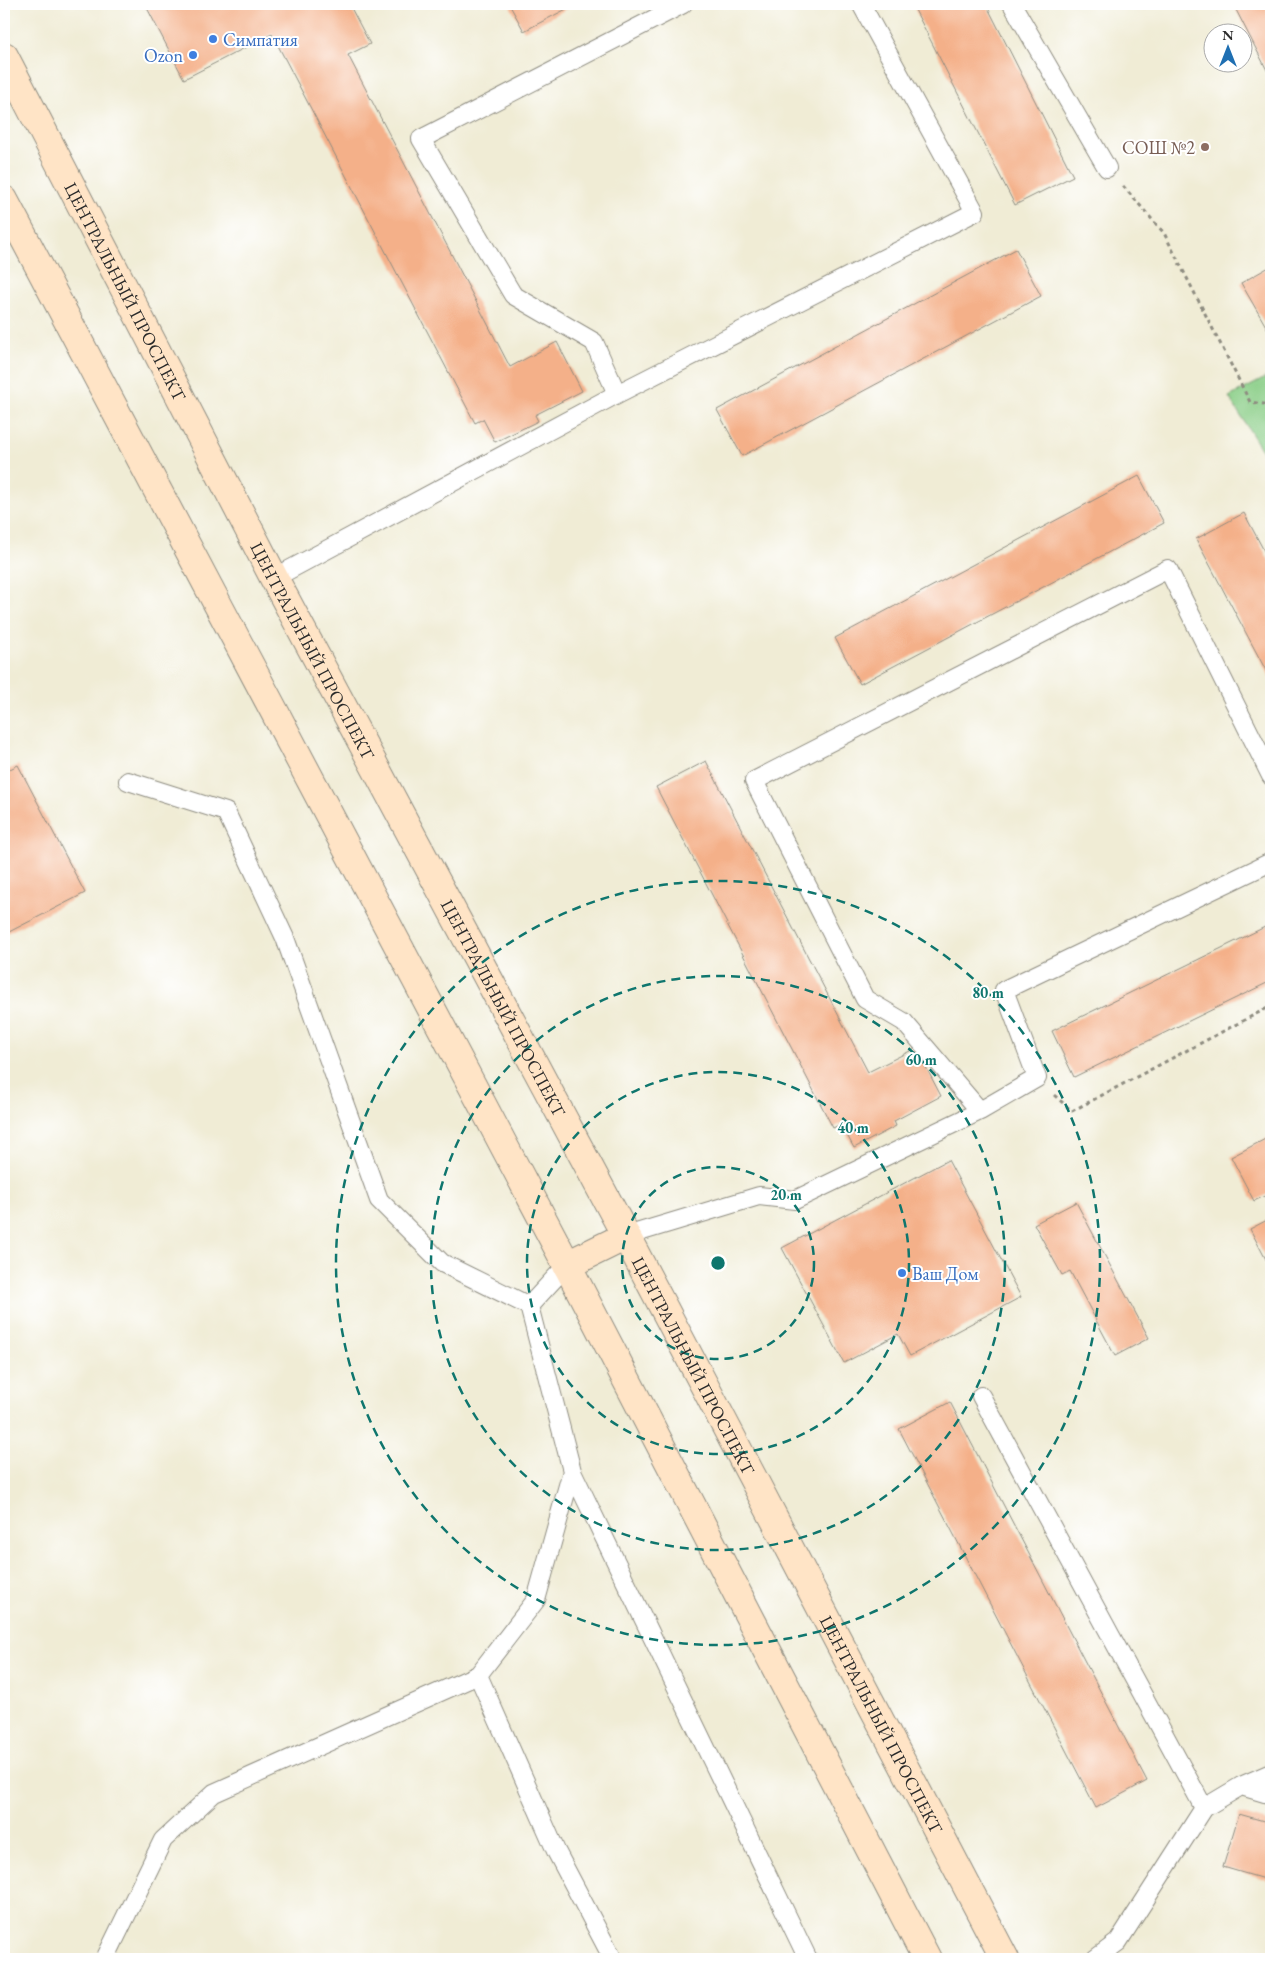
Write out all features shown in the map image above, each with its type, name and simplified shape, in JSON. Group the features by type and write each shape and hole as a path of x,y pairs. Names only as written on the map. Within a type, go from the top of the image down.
{"main road":[{"name":"ЦЕНТРАЛЬНЫЙ ПРОСПЕКТ","path":"4,56 274,578 626,1236 1005,1959"},
{"path":"4,200 567,1265 927,1959"},
{"path":"567,1265 626,1236"}],"lane":[{"path":"617,394 594,342 513,295 421,139 683,4"},
{"path":"274,578 617,394 975,212 861,4"},
{"path":"1012,4 1108,168"},
{"path":"980,1111 904,1022 865,999 754,781 1168,569 1271,776"},
{"path":"128,781 226,812 285,938 379,1200 442,1263 529,1306 572,1471 808,1959"},
{"path":"626,1236 759,1196 795,1200 980,1111 1037,1078 1004,990 1271,862"},
{"path":"959,1132 980,1111"},
{"path":"529,1306 567,1265"},
{"path":"981,1396 1204,1808"},
{"path":"105,1959 163,1840 214,1793 478,1675 536,1600 572,1471"},
{"path":"478,1675 556,1851 613,1959"},
{"path":"1095,1959 1118,1942 1204,1808 1241,1786 1271,1773"},
{"path":"1241,1786 1271,1795"}],"path":[{"path":"1108,168 1164,234 1250,402 1271,405"},
{"path":"1037,1078 1072,1111 1271,1006"}],"green space":[{"path":"1271,375 1271,465 1229,397"}],"building":[{"path":"145,4 349,4 370,44 348,55 510,367 557,342 582,391 535,415 538,421 495,442 483,419 475,423 272,34 184,79"},
{"path":"509,4 576,4 524,31"},
{"path":"912,4 986,4 1073,176 1015,205"},
{"path":"1233,4 1271,4 1271,78 1252,41 1252,22 1242,22"},
{"path":"1016,249 1041,296 742,456 717,410"},
{"path":"1271,266 1271,335 1241,283"},
{"path":"1139,476 1164,523 860,684 835,638"},
{"path":"1244,513 1271,564 1271,680 1196,539"},
{"path":"706,761 868,1072 916,1048 941,1096 894,1121 896,1126 854,1148 841,1124 833,1128 656,787"},
{"path":"18,765 85,893 7,933 4,928 4,772"},
{"path":"1271,924 1271,981 1074,1077 1052,1031"},
{"path":"1271,1136 1271,1193 1254,1201 1231,1157"},
{"name":"Ваш Дом","path":"948,1160 1021,1297 910,1356 898,1334 844,1363 782,1248"},
{"path":"1076,1202 1149,1338 1115,1356 1070,1271 1062,1275 1034,1224"},
{"path":"1271,1218 1271,1269 1250,1229"},
{"path":"950,1402 1147,1781 1096,1808 899,1429"},
{"path":"1239,1814 1271,1823 1271,1881 1223,1867"}],"place":[{"name":"Симпатия","path":"213,39"},
{"name":"Ozon","path":"193,55"},
{"name":"СОШ №2","path":"1205,147"},
{"name":"Ваш Дом","path":"902,1273"}]}
